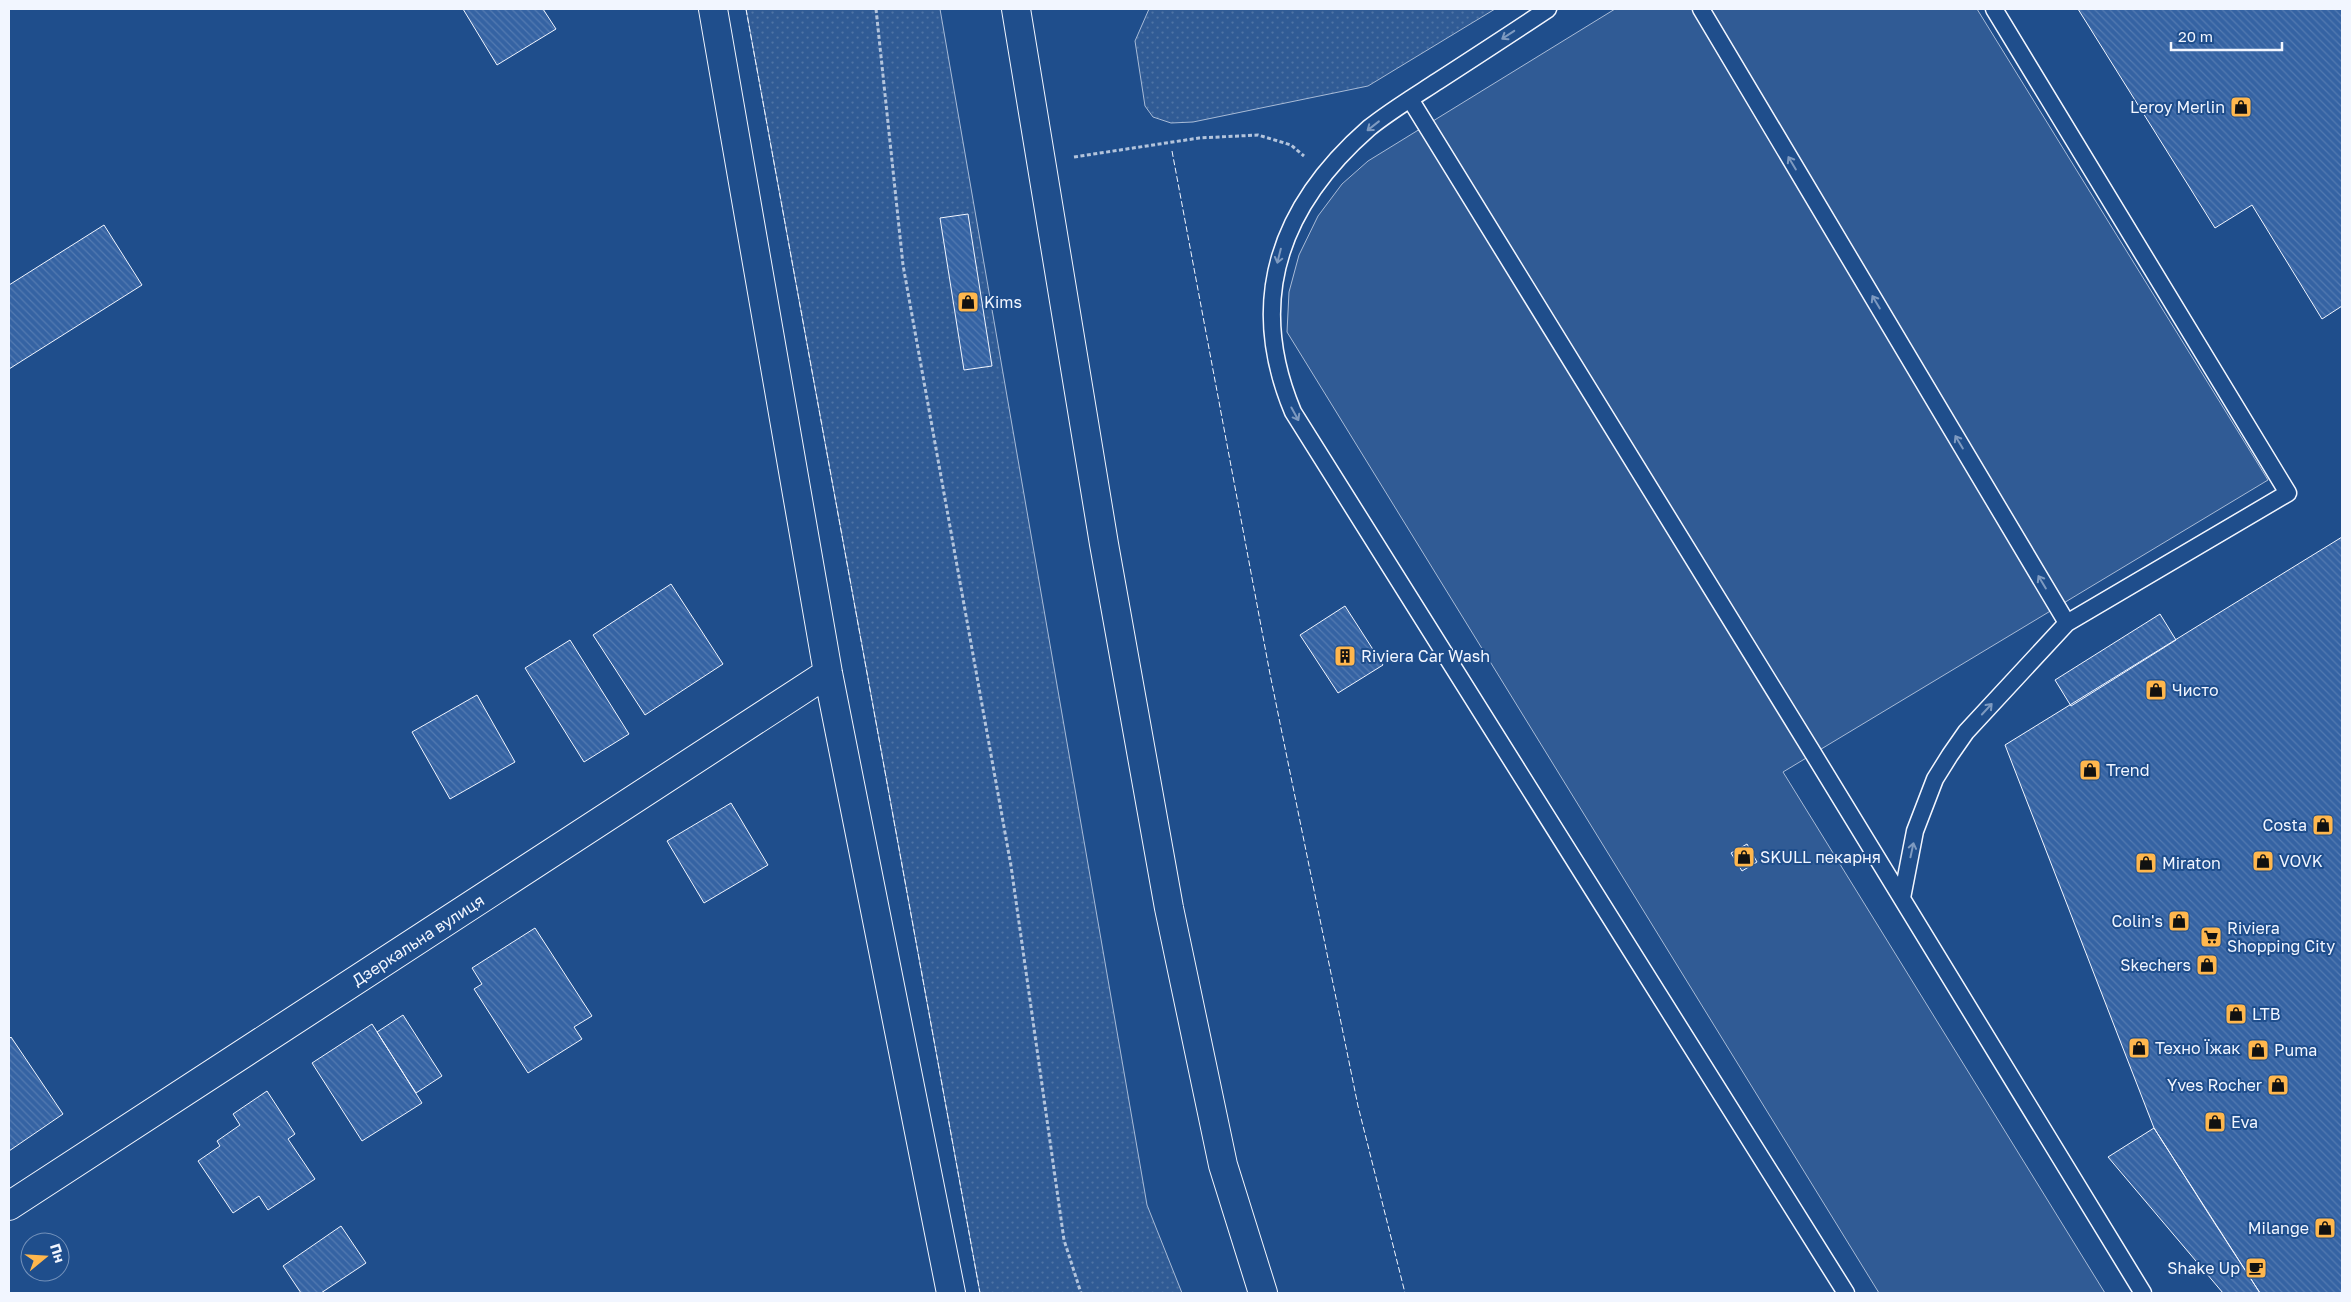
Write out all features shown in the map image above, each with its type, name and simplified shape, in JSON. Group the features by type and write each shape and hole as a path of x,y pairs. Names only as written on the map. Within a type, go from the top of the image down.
{"main road":[{"path":"714,9 828,673 951,1293"},
{"path":"1016,9 1104,544 1169,908 1223,1164 1263,1293"},
{"name":"Дзеркальна вулиця","path":"9,1206 828,673"}],"lane":[{"path":"1548,9 1410,99 1370,128 1324,175 1298,214 1283,241 1270,306 1271,338 1284,391 1298,420 1846,1293"},
{"path":"1701,9 2067,624"},
{"path":"1902,898 1916,831 1940,771 1966,732 2067,624 2288,493 1994,9"},
{"path":"1410,99 1775,688 1870,850 1902,898 2143,1293"}],"path":[{"path":"876,9 903,265 1011,866 1064,1240 1081,1293"},
{"path":"1040,162 1199,138 1258,135 1291,145 1324,175"}],"shaded area":[{"path":"746,9 940,9 1147,1205 1182,1293 980,1293"},
{"path":"1149,9 1495,9 1368,86 1193,122 1171,123 1153,117 1145,106 1135,41"},
{"path":"1615,9 1977,9 2268,480 1783,772 2105,1293 1879,1293 1287,332 1289,292 1299,255 1318,216 1342,184 1368,161"}],"building":[{"path":"463,9 543,9 556,29 497,65"},
{"name":"Leroy Merlin","path":"2078,9 2342,9 2342,306 2322,319 2252,205 2215,228"},
{"path":"968,214 992,366 964,370 940,218"},
{"path":"104,225 142,285 9,369 9,285"},
{"name":"Riviera Shopping City","path":"2342,537 2342,1293 2260,1293 2154,1128 2005,745"},
{"path":"671,584 723,664 645,715 593,635"},
{"name":"Riviera Car Wash","path":"1345,606 1383,665 1338,693 1300,635"},
{"path":"2160,614 2176,640 2071,706 2055,680"},
{"path":"570,640 629,734 584,762 525,668"},
{"path":"477,695 515,762 450,799 412,732"},
{"path":"731,803 768,865 704,903 667,841"},
{"name":"SKULL пекарня","path":"1747,844 1757,862 1742,871 1731,853"},
{"path":"535,928 592,1016 574,1027 582,1039 528,1073 474,989 482,984 472,968"},
{"path":"403,1015 442,1076 416,1093 377,1032"},
{"path":"372,1024 422,1103 362,1141 312,1063"},
{"path":"11,1037 63,1114 9,1151 9,1039"},
{"path":"267,1091 295,1134 288,1139 315,1179 268,1210 259,1196 233,1213 198,1161 220,1146 217,1141 240,1125 233,1114"},
{"path":"2154,1128 2260,1293 2223,1293 2108,1157"},
{"path":"341,1226 366,1263 321,1293 301,1293 283,1266"}],"fence":[{"path":"746,9 980,1293"},
{"path":"1172,151 1270,674 1358,1106 1405,1293"}],"place":[{"name":"Leroy Merlin","path":"2241,107"},
{"name":"Kims","path":"968,302"},
{"name":"Riviera Car Wash","path":"1345,656"},
{"name":"Чисто","path":"2156,690"},
{"name":"Trend","path":"2090,770"},
{"name":"Costa","path":"2323,825"},
{"name":"SKULL пекарня","path":"1744,857"},
{"name":"VOVK","path":"2263,861"},
{"name":"Miraton","path":"2146,863"},
{"name":"Colin's","path":"2179,921"},
{"name":"Riviera Shopping City","path":"2211,937"},
{"name":"Skechers","path":"2207,965"},
{"name":"LTB","path":"2236,1014"},
{"name":"Техно Їжак","path":"2139,1048"},
{"name":"Puma","path":"2258,1050"},
{"name":"Yves Rocher","path":"2278,1085"},
{"name":"Eva","path":"2215,1122"},
{"name":"Milange","path":"2325,1228"},
{"name":"Shake Up","path":"2256,1268"}]}
